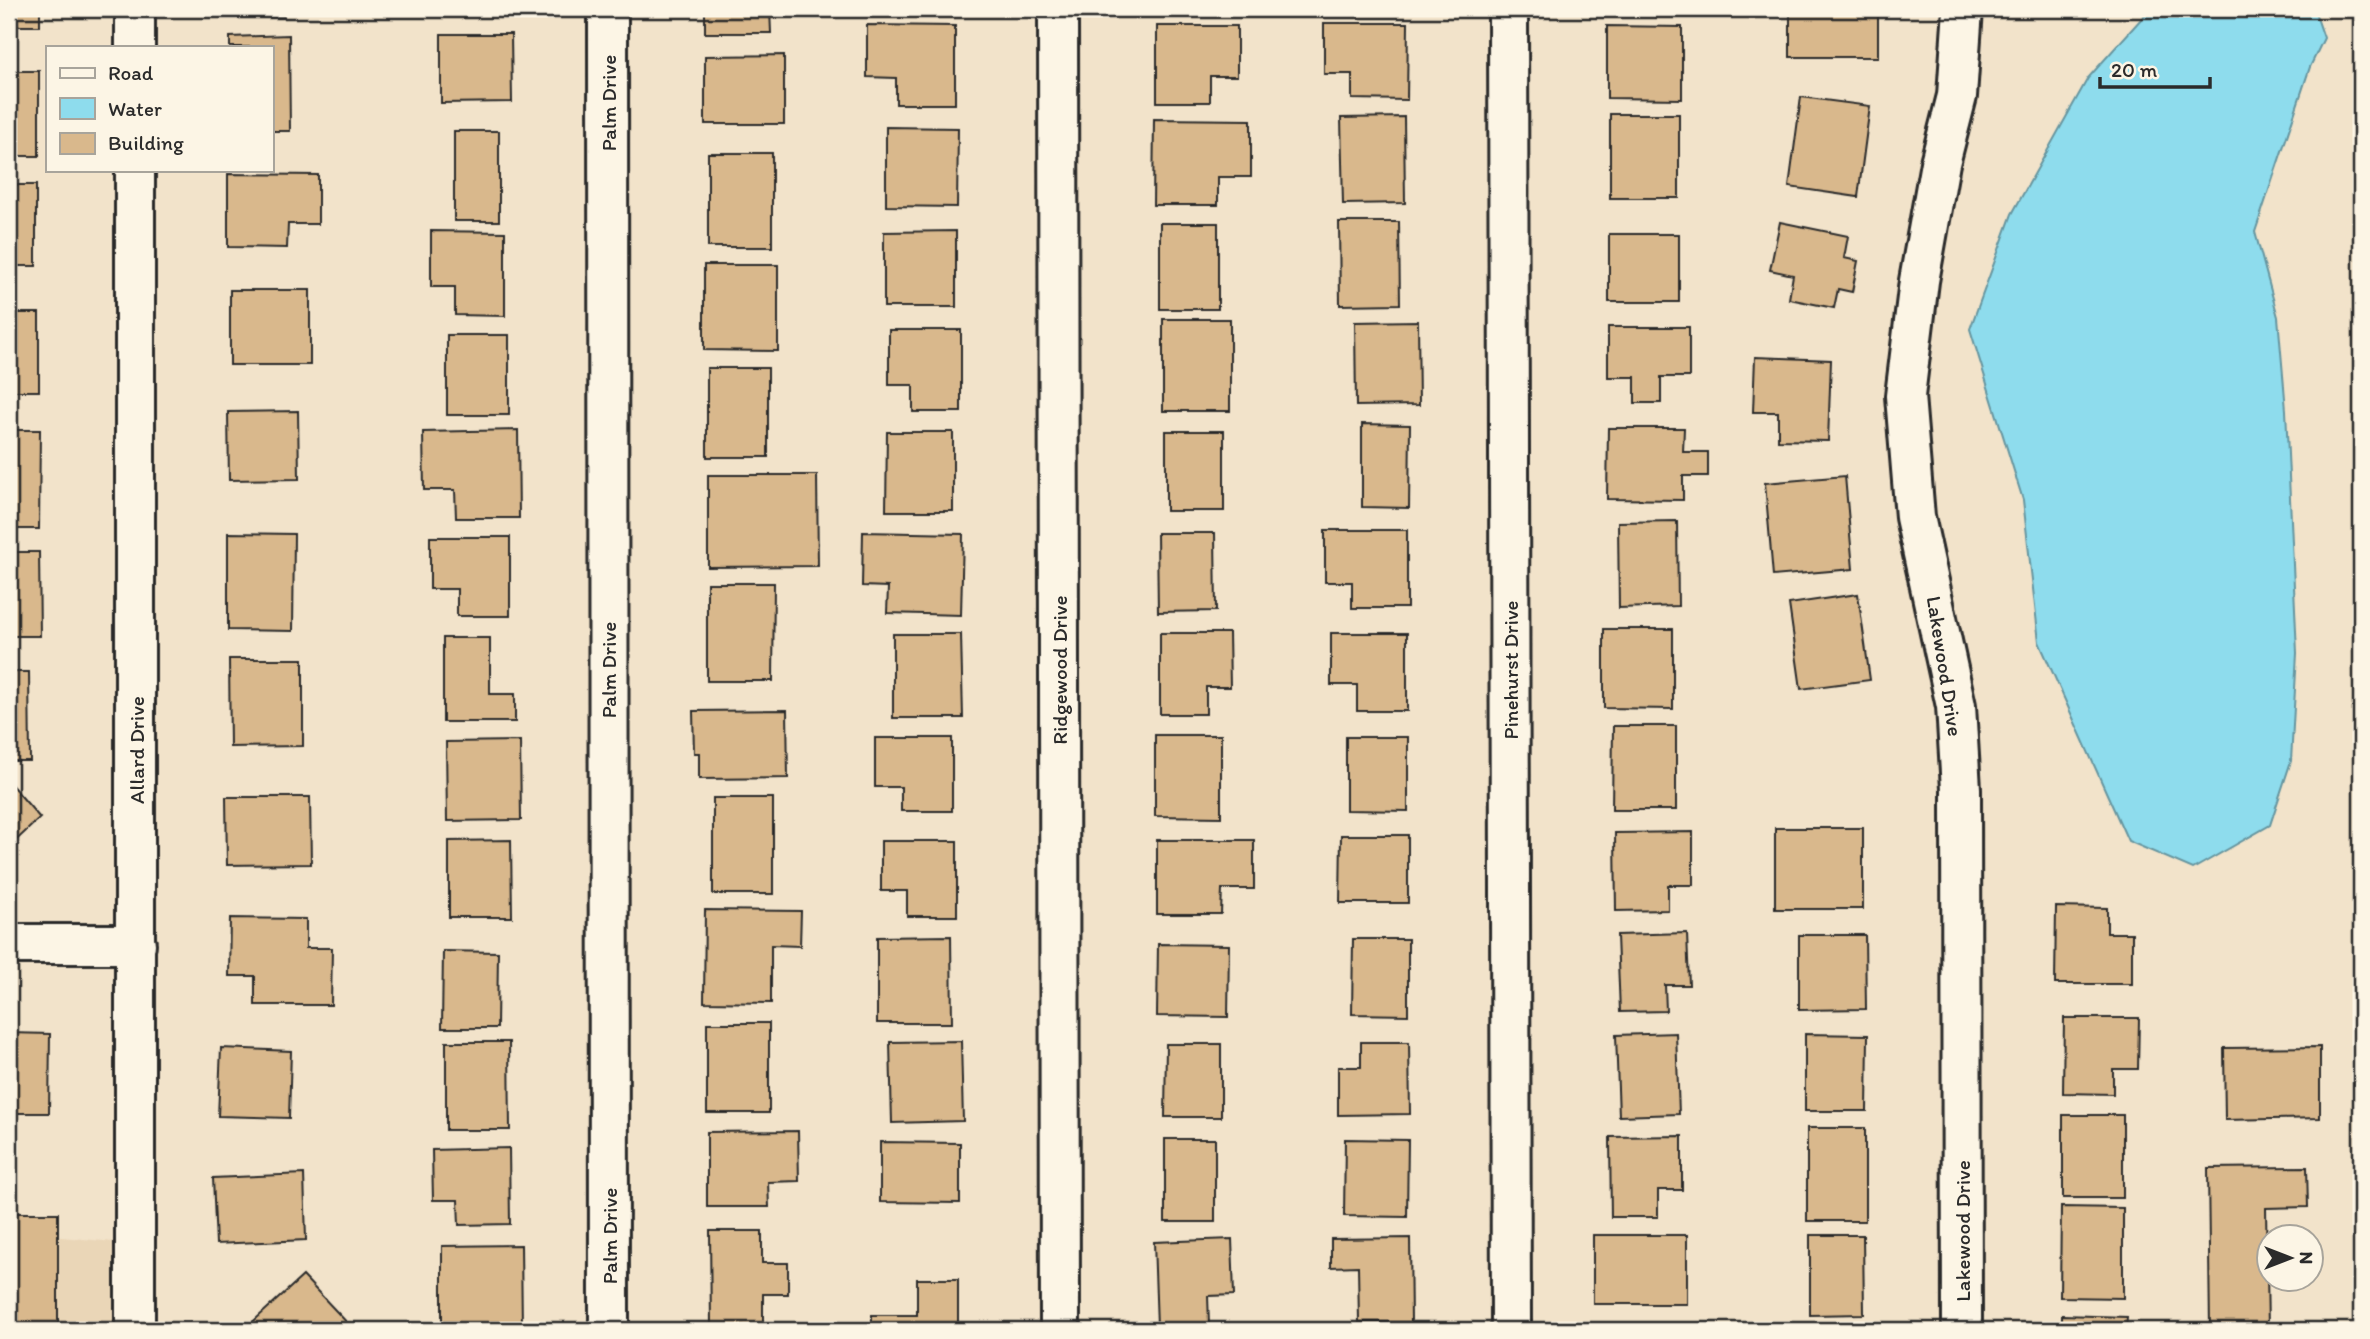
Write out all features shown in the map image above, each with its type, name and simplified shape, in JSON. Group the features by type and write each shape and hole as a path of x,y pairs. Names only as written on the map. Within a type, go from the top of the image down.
{"street":[{"path":"135,9 135,46"},
{"name":"Palm Drive","path":"608,9 609,1330"},
{"name":"Ridgewood Drive","path":"1058,9 1060,1330"},
{"name":"Pinehurst Drive","path":"1508,9 1511,1330"},
{"name":"Lakewood Drive","path":"1962,1330 1961,789 1956,706 1915,517 1905,396 1919,281 1940,163 1957,96 1963,9"},
{"name":"Allard Drive","path":"135,172 135,1330"},
{"path":"9,944 136,944"}],"shaded area":[{"path":"9,1232 114,1242 114,1330 9,1330"}],"water":[{"path":"2150,9 2314,9 2324,38 2310,67 2255,232 2278,317 2286,410 2297,653 2291,761 2270,825 2193,869 2128,841 2039,642 2023,500 1970,329 2012,214 2088,78"}],"building":[{"path":"9,9 40,9 40,26 9,26"},
{"path":"228,9 284,9 284,17 228,17"},
{"path":"510,9 510,10 446,10"},
{"path":"705,9 770,9 771,33 705,33"},
{"path":"1790,9 1878,9 1878,57 1790,57"},
{"path":"1324,23 1408,23 1407,100 1352,99 1352,74 1324,74"},
{"path":"867,25 955,26 955,104 896,104 896,78 867,77"},
{"path":"1157,26 1237,26 1237,76 1210,76 1210,102 1157,102"},
{"path":"1607,26 1682,27 1682,99 1607,98"},
{"path":"441,34 511,34 512,102 441,103"},
{"path":"289,35 290,131 273,131 273,46 230,46 230,37"},
{"path":"784,55 784,124 705,124 705,56"},
{"path":"9,71 39,71 39,156 9,156"},
{"path":"1801,97 1870,106 1858,197 1789,187"},
{"path":"1610,114 1679,114 1679,198 1610,198"},
{"path":"1404,117 1405,203 1343,204 1341,118"},
{"path":"1154,119 1251,120 1251,177 1218,177 1218,205 1153,205"},
{"path":"886,127 958,128 957,207 886,206"},
{"path":"454,131 499,131 499,221 454,221"},
{"path":"708,153 772,153 772,247 708,247"},
{"path":"228,174 318,175 318,224 288,224 287,248 228,247"},
{"path":"9,185 36,185 36,266 9,266"},
{"path":"1339,222 1399,222 1400,304 1340,305"},
{"path":"1780,222 1848,236 1844,258 1858,261 1852,292 1838,289 1834,308 1789,299 1793,275 1770,270"},
{"path":"1160,223 1218,223 1218,309 1160,309"},
{"path":"431,231 505,232 505,316 455,315 455,287 431,287"},
{"path":"956,231 956,307 884,307 884,232"},
{"path":"1609,234 1679,234 1679,302 1609,302"},
{"path":"704,265 778,265 778,351 704,350"},
{"path":"230,290 310,290 310,365 230,365"},
{"path":"9,313 39,313 39,391 9,391"},
{"path":"1163,319 1230,319 1230,411 1163,411"},
{"path":"1418,321 1419,405 1356,406 1355,322"},
{"path":"1608,327 1689,327 1689,377 1661,377 1661,403 1635,403 1635,377 1608,377"},
{"path":"889,330 961,330 961,412 913,412 913,385 889,385"},
{"path":"447,335 509,335 509,415 447,415"},
{"path":"1755,357 1831,360 1828,441 1778,440 1778,412 1753,412"},
{"path":"707,368 768,368 768,457 707,457"},
{"path":"298,411 299,479 229,480 228,412"},
{"path":"1362,424 1410,425 1409,508 1362,507"},
{"path":"1608,428 1684,428 1683,452 1708,452 1708,476 1683,476 1683,500 1607,499"},
{"path":"9,430 40,430 39,529 9,529"},
{"path":"518,430 519,518 456,518 455,490 424,490 423,432"},
{"path":"1166,431 1224,431 1224,511 1166,511"},
{"path":"887,432 953,432 953,511 886,511"},
{"path":"708,475 817,475 818,566 708,567"},
{"path":"1845,476 1853,569 1773,576 1765,483"},
{"path":"1677,521 1678,606 1619,608 1618,522"},
{"path":"1325,530 1407,530 1407,608 1352,608 1352,582 1325,582"},
{"path":"863,532 963,534 961,615 887,613 888,587 862,586"},
{"path":"228,533 294,534 293,631 228,630"},
{"path":"1157,533 1215,533 1216,611 1158,612"},
{"path":"430,537 510,537 510,616 457,616 457,589 430,589"},
{"path":"9,552 39,552 40,636 9,636"},
{"path":"707,583 774,583 773,681 707,681"},
{"path":"1858,594 1870,680 1801,689 1789,604"},
{"path":"1604,629 1673,629 1673,709 1604,708"},
{"path":"1160,633 1229,633 1230,687 1206,687 1206,714 1160,714"},
{"path":"1331,633 1407,633 1407,711 1357,711 1357,685 1331,685"},
{"path":"893,634 961,634 963,718 893,718"},
{"path":"443,638 490,638 490,694 515,694 515,722 443,722"},
{"path":"229,659 303,659 303,746 230,747"},
{"path":"9,672 29,672 30,761 9,761"},
{"path":"787,710 788,778 699,779 699,753 694,753 693,711"},
{"path":"1613,726 1676,726 1676,810 1612,810"},
{"path":"1155,735 1221,735 1221,817 1155,816"},
{"path":"1346,737 1408,737 1408,811 1346,810"},
{"path":"875,738 952,738 952,811 901,811 901,787 875,787"},
{"path":"520,741 521,820 447,821 446,742"},
{"path":"9,782 40,818 9,847"},
{"path":"226,797 310,797 311,864 227,865"},
{"path":"713,798 773,798 773,894 713,894"},
{"path":"1775,828 1863,828 1863,909 1775,909"},
{"path":"1693,832 1693,885 1668,885 1668,910 1616,911 1615,833"},
{"path":"1341,835 1408,835 1408,903 1340,903"},
{"path":"511,840 512,917 449,917 449,841"},
{"path":"1157,840 1254,840 1254,889 1222,889 1221,914 1157,914"},
{"path":"881,841 957,841 957,916 907,916 907,891 881,891"},
{"path":"2056,907 2107,908 2107,933 2132,933 2132,984 2055,984"},
{"path":"705,910 801,911 800,946 771,945 771,1003 704,1002"},
{"path":"230,918 306,919 306,948 332,948 331,1005 255,1005 255,976 229,976"},
{"path":"1687,933 1689,985 1665,985 1666,1011 1620,1012 1617,935"},
{"path":"1799,935 1865,935 1866,1009 1799,1010"},
{"path":"951,936 952,1023 877,1023 877,937"},
{"path":"1353,939 1408,939 1408,1015 1352,1014"},
{"path":"1158,944 1229,945 1228,1017 1157,1016"},
{"path":"443,951 498,952 497,1028 442,1028"},
{"path":"2064,1018 2139,1018 2138,1069 2113,1069 2113,1094 2063,1093"},
{"path":"707,1023 769,1023 769,1113 707,1113"},
{"path":"9,1033 50,1034 49,1113 9,1113"},
{"path":"1676,1033 1679,1114 1619,1116 1616,1035"},
{"path":"1805,1034 1868,1035 1867,1111 1805,1111"},
{"path":"961,1041 963,1121 892,1123 890,1042"},
{"path":"446,1042 509,1042 510,1130 446,1130"},
{"path":"1361,1042 1409,1042 1410,1114 1338,1115 1338,1067 1361,1067"},
{"path":"1166,1044 1221,1044 1221,1117 1165,1117"},
{"path":"2320,1047 2320,1118 2225,1120 2224,1048"},
{"path":"221,1048 291,1051 289,1118 218,1116"},
{"path":"2063,1115 2123,1115 2123,1198 2063,1198"},
{"path":"1807,1128 1865,1128 1865,1221 1807,1221"},
{"path":"798,1131 799,1181 768,1182 769,1207 707,1207 707,1132"},
{"path":"1682,1136 1682,1190 1658,1190 1658,1217 1611,1217 1610,1137"},
{"path":"1165,1139 1215,1139 1215,1222 1165,1222"},
{"path":"1345,1139 1408,1140 1407,1217 1344,1216"},
{"path":"880,1142 960,1143 960,1203 880,1202"},
{"path":"509,1148 510,1224 459,1225 458,1200 433,1200 432,1150"},
{"path":"2307,1167 2308,1207 2266,1208 2266,1224 2254,1224 2254,1294 2267,1294 2268,1330 2210,1330 2208,1168"},
{"path":"304,1174 306,1240 216,1244 213,1178"},
{"path":"2061,1207 2123,1208 2123,1298 2060,1297"},
{"path":"9,1213 58,1213 58,1330 9,1330"},
{"path":"710,1231 762,1231 762,1263 788,1263 788,1294 763,1294 763,1326 711,1326"},
{"path":"1593,1235 1687,1235 1687,1304 1593,1304"},
{"path":"1810,1235 1863,1235 1864,1314 1810,1315"},
{"path":"1410,1238 1411,1322 1359,1322 1358,1266 1331,1267 1331,1239"},
{"path":"1232,1239 1234,1295 1208,1296 1209,1324 1157,1326 1154,1242"},
{"path":"521,1245 522,1327 442,1327 442,1246"},
{"path":"303,1276 354,1330 246,1328"},
{"path":"917,1279 958,1279 958,1330 872,1330 872,1315 917,1315"},
{"path":"2062,1315 2127,1317 2126,1330 2062,1330"}]}
